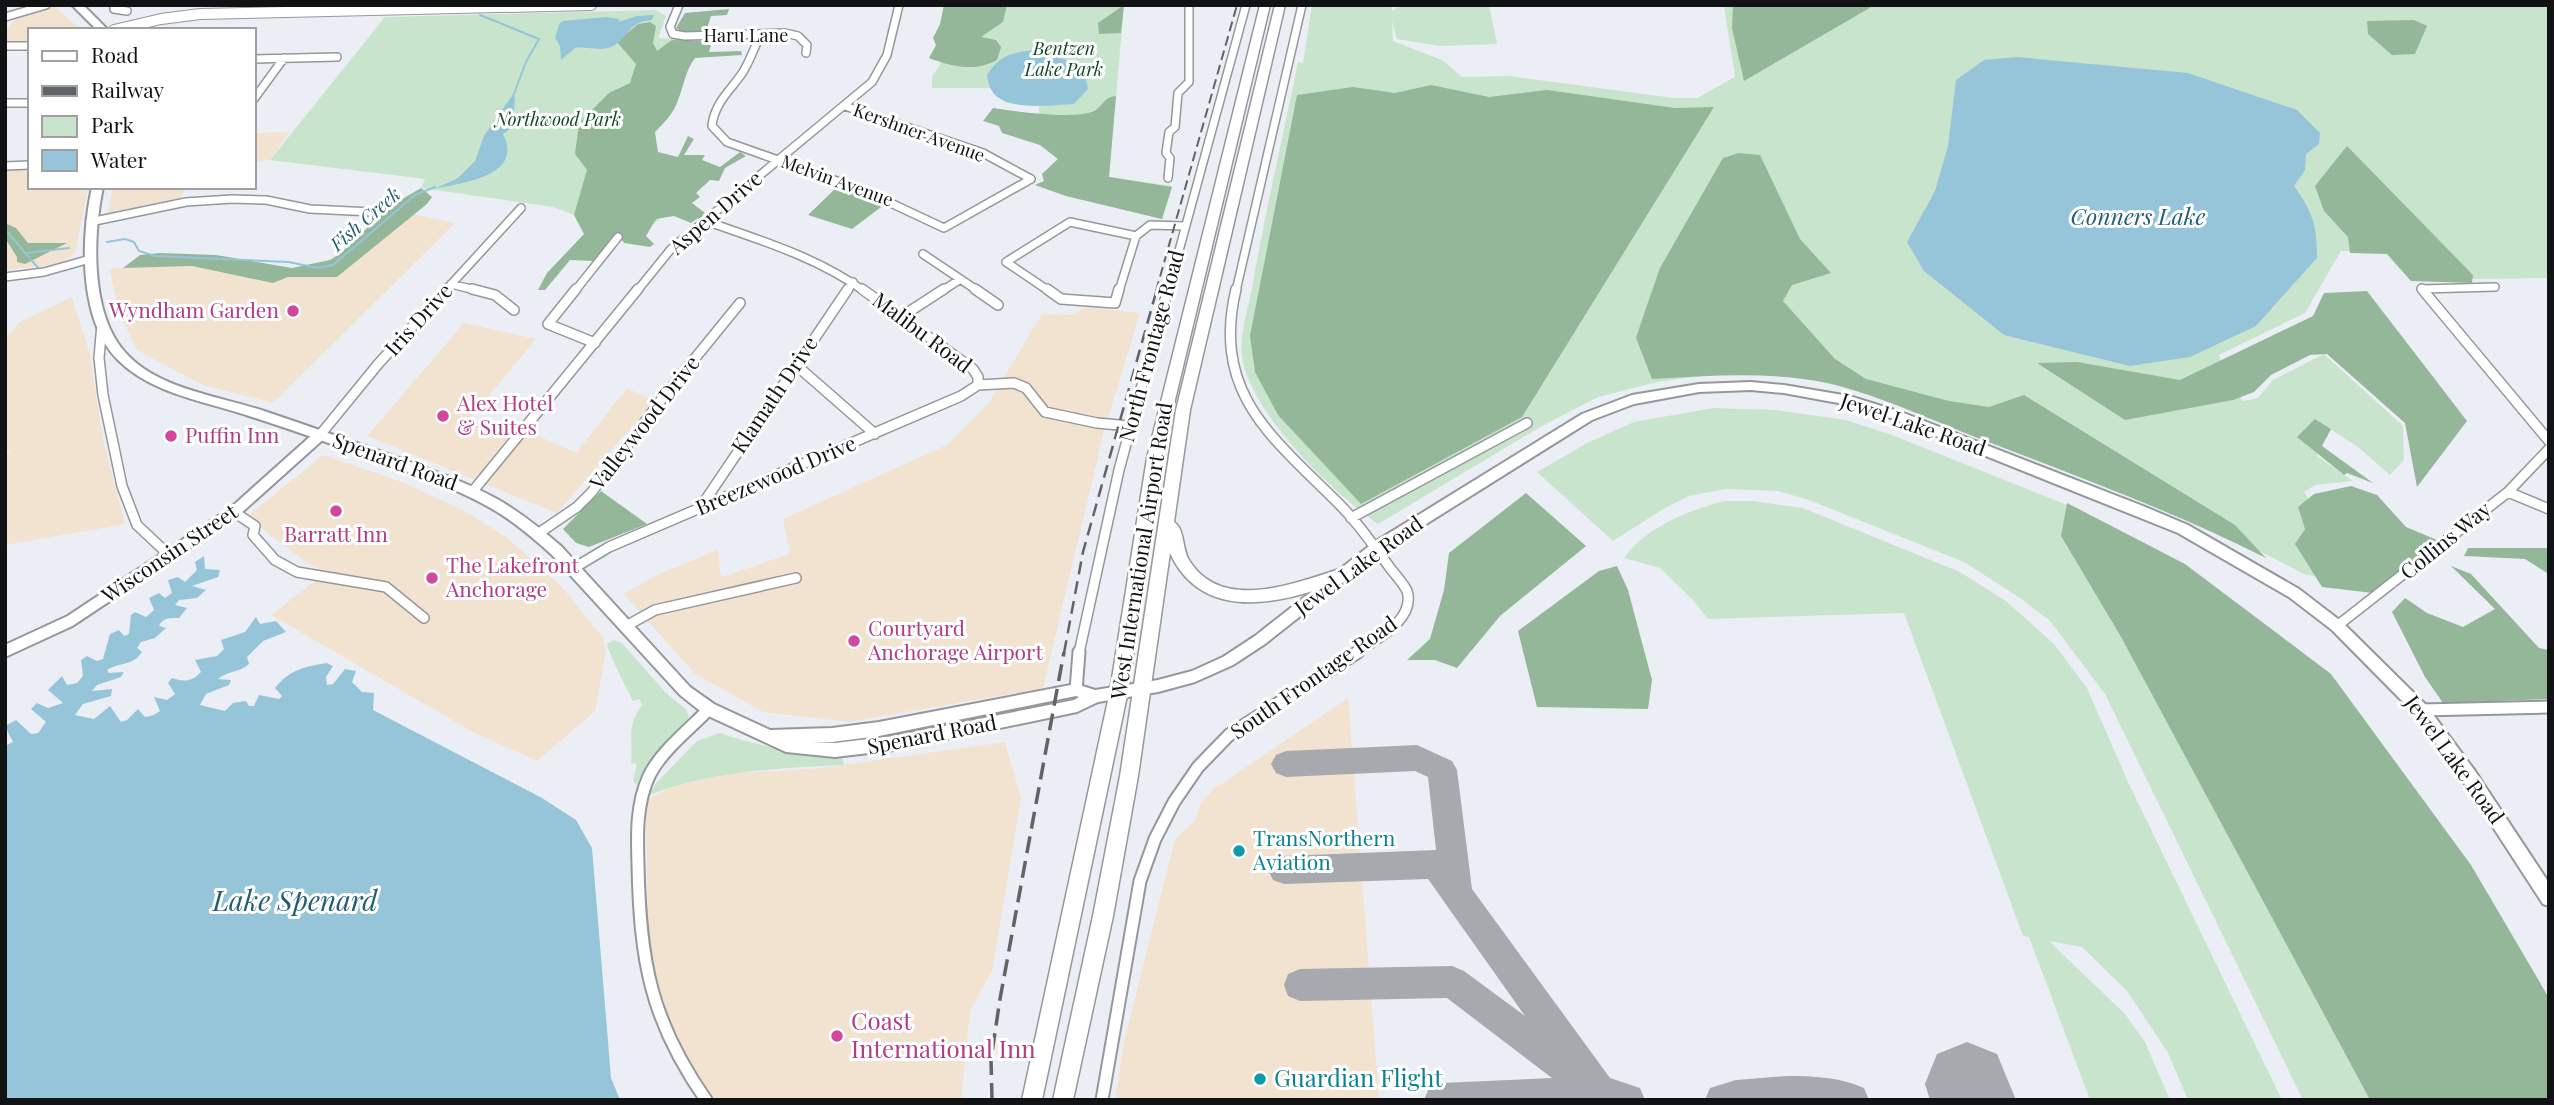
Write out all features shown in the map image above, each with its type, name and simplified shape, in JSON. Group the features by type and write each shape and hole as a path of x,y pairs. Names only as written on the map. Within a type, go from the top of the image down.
{"main road":[{"path":"77,5 101,28"},
{"name":"West International Airport Road","path":"1032,1100 1119,691 1141,528 1156,445 1265,5"},
{"name":"West International Airport Road","path":"1063,1100 1105,903 1143,689 1187,391 1280,5"},
{"name":"Spenard Road","path":"98,189 90,222 90,259 102,324 117,350 136,368 162,382 320,435 473,491 539,533 665,672 709,709 792,747 835,750 868,748 1077,706 1095,696 1143,689"},
{"name":"Jewel Lake Road","path":"1143,689 1195,676 1228,661 1260,640 1378,547 1587,417 1632,400 1699,388 1751,386 1813,393 1896,415 2138,510 2183,529 2294,593 2337,626 2421,710 2469,776 2549,898"},
{"path":"1172,479 1175,552 1189,573 1203,584 1228,594 1257,596 1287,593 1343,574"},
{"name":"Spenard Road","path":"768,735 832,734 879,729 1076,690 1095,696"}],"street":[{"path":"5,17 47,5"},
{"path":"114,5 114,9 127,11"},
{"path":"200,14 207,5"},
{"path":"122,28 164,18 291,9 592,5"},
{"name":"Haru Lane","path":"679,5 670,27 673,34 785,33 798,36 807,45 806,53"},
{"name":"Aspen Drive","path":"473,491 671,249 845,106 878,74 887,55 900,5"},
{"path":"1168,178 1170,158 1166,153 1169,132 1175,127 1178,93 1189,82 1189,5"},
{"name":"North Frontage Road","path":"1076,690 1079,650 1130,426 1245,5"},
{"name":"South Frontage Road","path":"1102,1100 1140,881 1162,820 1176,794 1229,735 1396,624 1404,614 1409,596 1378,547 1289,457 1256,419 1235,376 1229,341 1233,302 1302,5"},
{"name":"Melvin Avenue","path":"760,34 744,69 716,107 712,126 727,142 884,198 944,228"},
{"path":"5,46 28,46"},
{"path":"256,59 337,57"},
{"path":"256,96 284,58"},
{"path":"5,103 28,103"},
{"name":"Kershner Avenue","path":"845,106 948,139 983,153 1031,179 944,228"},
{"path":"5,166 28,165"},
{"path":"90,222 186,202 232,199 266,200 310,209 372,212"},
{"name":"Iris Drive","path":"320,435 379,363 521,208"},
{"name":"Malibu Road","path":"704,220 814,260 853,282 973,369 978,377 978,384 1006,380 1029,390 1038,407 1045,412 1097,423 1130,426"},
{"path":"1136,236 1070,222 1006,262 1061,299 1115,303 1136,236 1143,229 1157,224 1185,226"},
{"path":"594,343 548,324 618,237"},
{"path":"923,254 998,305"},
{"path":"5,277 44,272 90,259"},
{"path":"901,317 959,280"},
{"name":"Klamath Drive","path":"699,509 853,282"},
{"path":"451,284 495,295 514,310"},
{"path":"2496,286 2422,289 2549,441"},
{"name":"Valleywood Drive","path":"539,533 577,507 591,493 665,395 740,303"},
{"path":"102,324 99,358 103,396 129,508 137,525 170,556"},
{"path":"99,358 104,351 117,350"},
{"path":"796,365 875,434"},
{"name":"Breezewood Drive","path":"573,568 609,547 875,434 961,396 978,384"},
{"path":"1351,518 1527,423"},
{"name":"Wisconsin Street","path":"5,651 70,621 170,556 234,512 320,435"},
{"name":"Collins Way","path":"2337,626 2508,492 2549,449"},
{"path":"2508,492 2549,509"},
{"path":"234,512 255,526 253,535 275,560 297,572 316,577 386,587 424,618"},
{"path":"626,626 655,610 796,578"},
{"path":"2421,710 2549,707"},
{"path":"706,1100 681,1064 666,1035 650,993 638,921 638,839 640,798 655,765 709,709"}],"shaded area":[{"path":"53,5 79,28 28,28 28,47 5,44 5,31 16,18"},
{"path":"289,132 270,160 256,161 256,133"},
{"path":"5,170 28,170 28,189 88,189 75,253 60,264 5,270"},
{"path":"113,189 186,189 180,198 108,213"},
{"path":"413,214 455,223 273,403 203,385 137,350 120,315 110,271 114,268 192,266 273,283 288,277 337,277"},
{"path":"72,297 90,355 103,440 125,524 5,545 5,457 10,451 5,450 5,340 18,323"},
{"path":"1086,307 1140,313 1103,435 1043,688 849,722 763,712 694,673 624,594 657,575 718,550 721,577 790,554 783,519 947,445 988,404 1042,314 1071,315"},
{"path":"464,323 536,339 467,422 506,435 532,433 576,453 627,388 654,401 557,513 367,436"},
{"path":"323,455 399,481 463,510 506,537 560,585 602,636 606,651 595,711 537,761 473,732 271,615 327,572 312,566 266,532 249,515"},
{"path":"1348,698 1379,1100 1115,1100 1124,1042 1175,839 1195,821 1201,803 1214,789"},
{"path":"1005,742 1021,798 992,971 970,1011 961,1100 714,1100 696,1076 662,1007 648,930 646,805 649,798 673,787 725,774 821,768"}],"green space":[{"path":"944,5 1007,5 1003,22 981,37 996,40 1001,47 997,60 980,66 964,67 929,58 936,45 933,38 940,24"},
{"name":"Bentzen Lake Park","path":"951,5 1124,5 1109,177 1172,186 1162,219 1066,196 1035,185 1044,181 1042,174 1058,159 1040,145 1039,106 1006,103 990,88 932,88 932,76 940,65"},
{"path":"1124,5 1121,33 1099,34 1098,23"},
{"path":"1312,5 1391,5 1392,11 1400,5 1489,5 1497,44 1439,46 1397,39 1392,21 1393,41 1442,60 1462,77 1509,76 1674,98 1697,98 1735,77 1724,5 2549,5 2549,278 2413,280 2388,251 2341,251 2305,313 2219,355 2227,378 2243,401 2258,398 2273,380 2324,354 2403,426 2404,460 2390,475 2358,447 2315,419 2318,457 2353,481 2315,485 2304,492 2369,587 2304,574 2199,520 1835,381 1738,371 1657,382 1598,397 1542,426 1378,524 1339,492 1296,450 1261,403 1242,357 1244,323 1298,62 1303,63"},
{"path":"1733,5 1873,6 1744,81 1732,28"},
{"path":"729,9 727,15 711,16 706,32 682,32 676,28 685,13"},
{"name":"Northwood Park","path":"656,10 666,16 658,38 691,40 638,149 706,173 654,224 576,211 574,215 553,207 421,188 425,179 270,160 385,17"},
{"path":"2414,20 2427,26 2415,54 2392,55 2368,34 2367,21"},
{"path":"650,22 656,26 653,43 657,51 672,40 712,41 709,52 741,51 742,55 695,58 674,109 655,132 658,152 678,157 688,136 694,139 684,155 705,155 702,160 720,167 740,152 746,156 725,168 719,181 710,180 696,193 700,197 692,203 705,213 691,223 674,216 656,219 646,236 654,244 650,247 624,243 618,234 593,261 570,260 545,290 538,290 547,273 584,234 574,215 587,170 575,154 579,123 609,93 630,83 636,64 617,42 638,24"},
{"path":"1431,85 1489,97 1547,90 1675,108 1714,107 1522,417 1361,504 1278,415 1255,372 1250,336 1297,95 1353,87 1395,93"},
{"path":"1116,96 1109,177 1172,187 1162,219 1066,196 1035,185 1044,181 1042,174 1058,159 1040,145 1002,133 999,126 983,121 993,108 1044,114 1085,114"},
{"path":"2347,146 2473,275 2472,283 2411,281 2387,254 2350,253 2348,237 2324,211 2315,186"},
{"path":"1739,153 1760,155 1800,239 1831,273 1792,285 1783,301 1835,359 1866,379 1949,401 1989,407 2024,395 2235,525 2266,558 2130,497 1848,388 1784,377 1652,379 1636,338 1660,268 1723,158"},
{"path":"837,187 885,204 852,229 808,215"},
{"path":"421,188 432,197 427,204 337,277 288,277 273,283 192,266 123,268 140,255 160,253 216,255 292,268 330,260 341,253 389,207"},
{"path":"5,223 16,228 28,243 67,243 25,264 17,262 17,257 5,238"},
{"path":"2367,291 2467,421 2417,487 2405,423 2327,354 2310,355 2271,375 2254,392 2233,400 2125,420 2037,363 2077,362 2180,380 2313,316 2324,293"},
{"path":"1713,408 1777,410 1846,420 1892,435 2067,505 2061,536 2121,637 2370,1100 2303,1100 2105,694 2050,621 2020,598 1964,562 1809,500 1778,491 1726,489 1689,496 1613,541 1537,472 1587,443 1634,422"},
{"path":"2315,419 2331,429 2322,446 2373,483 2347,473 2344,475 2297,437"},
{"path":"2351,486 2377,495 2406,527 2437,540 2373,593 2322,587 2295,544 2305,529 2298,507 2314,494"},
{"path":"601,491 647,524 589,547 576,543 563,529"},
{"path":"1526,493 1586,546 1500,616 1457,668 1435,660 1407,660 1430,639 1444,590 1449,553"},
{"path":"1725,501 1753,501 1803,508 1960,572 2006,601 2054,644 2087,688 2128,782 2282,1100 2188,1100 2168,1053 2127,991 2082,947 2049,941 2125,1014 2145,1042 2170,1100 2090,1100 2029,937 2023,936 1904,613 1708,619 1694,601 1660,568 1624,558 1644,537 1669,521"},
{"path":"2067,503 2185,564 2331,674 2471,865 2549,998 2549,1100 2370,1100 2121,637 2061,536"},
{"path":"2468,548 2549,548 2549,574 2525,559 2464,556"},
{"path":"1617,566 1628,590 1652,680 1648,709 1537,707 1518,631 1599,571"},
{"path":"2451,566 2471,574 2539,648 2549,650 2549,699 2443,703 2425,677 2392,612 2405,598 2427,613 2463,627 2495,609"},
{"path":"613,640 622,643 666,693 686,709 689,718 645,768 636,785 633,780 637,764 631,763 631,733 642,705 639,699 633,701 614,663 607,644"},
{"path":"720,733 780,749 842,756 844,765 770,769 721,776 649,795 657,782 697,741"}],"water":[{"path":"654,15 652,20 634,26 615,45 600,49 575,48 561,60 560,46 555,38 559,24 563,21 606,17 619,19 618,22 637,16"},
{"path":"1035,50 1076,63 1086,79 1088,89 1074,104 1018,105 998,98 992,91 987,75 997,63 1013,54"},
{"name":"Conners Lake","path":"2017,57 2188,73 2297,110 2320,133 2319,144 2306,154 2305,170 2294,186 2313,220 2317,258 2256,326 2190,357 2130,366 2004,335 1924,271 1907,242 1935,191 1948,146 1956,80 1984,60"},
{"path":"511,97 515,97 513,127 503,134 507,148 505,160 497,169 486,175 434,189 458,178 475,161 484,136"},
{"name":"Lake Spenard","path":"204,556 205,569 220,570 218,577 192,586 206,590 197,598 179,600 175,605 187,608 179,618 163,621 159,626 166,628 155,638 141,642 137,648 142,652 138,656 130,662 107,670 109,673 124,672 121,677 97,685 92,691 112,689 111,696 83,704 75,715 94,719 110,706 121,722 138,709 145,717 154,715 160,711 154,697 167,700 175,694 168,683 172,678 187,680 201,672 195,660 217,656 224,649 221,640 245,632 256,617 260,624 276,621 286,632 263,641 247,657 249,664 218,679 231,680 229,685 206,694 200,705 225,711 233,703 246,701 249,706 254,706 259,695 279,699 282,696 275,688 280,682 298,670 312,666 327,663 333,666 326,677 327,685 333,684 345,669 356,671 352,682 362,692 374,693 373,710 542,798 576,820 592,848 611,1078 620,1100 5,1100 5,746 13,742 5,726 16,720 31,734 38,733 46,722 31,709 37,703 48,708 63,703 48,690 62,676 67,685 77,683 83,676 81,660 87,656 97,661 103,659 110,634 119,630 124,636 129,634 131,615 135,612 146,617 154,610 149,598 159,593 165,598 172,593 168,580 178,577 185,582 197,570 195,562"}],"waterway":[{"name":"Fish Creek","path":"480,15 539,39 526,62 512,99"},
{"name":"Fish Creek","path":"107,242 125,239 134,242 139,251 155,256 289,262 317,268 333,265 415,195 435,187"},
{"name":"Fish Creek","path":"5,229 39,269"},
{"name":"Fish Creek","path":"26,253 69,248"}],"taxiway":[{"path":"1286,764 1417,758 1442,770 1457,892"},
{"path":"1284,870 1436,864 1600,1093"},
{"path":"1300,985 1452,982 1579,1077"},
{"path":"1441,1100 1600,1093"},
{"path":"1600,1093 1628,1100"},
{"path":"1722,1100 1787,1093 1852,1100"}],"runway":[{"path":"1967,1084 1973,1100"}],"railway":[{"path":"1156,291 1237,5"},
{"path":"1064,653 1083,552 1157,289"},
{"path":"992,1100 991,1059 1000,999 1064,652"}],"place":[{"name":"Wyndham Garden","path":"293,311"},
{"name":"Alex Hotel & Suites","path":"443,416"},
{"name":"Puffin Inn","path":"171,436"},
{"name":"Barratt Inn","path":"336,511"},
{"name":"The Lakefront Anchorage","path":"432,578"},
{"name":"Courtyard Anchorage Airport","path":"854,641"},
{"name":"TransNorthern Aviation","path":"1239,851"},
{"name":"Coast International Inn","path":"837,1036"},
{"name":"Guardian Flight","path":"1260,1079"}]}
